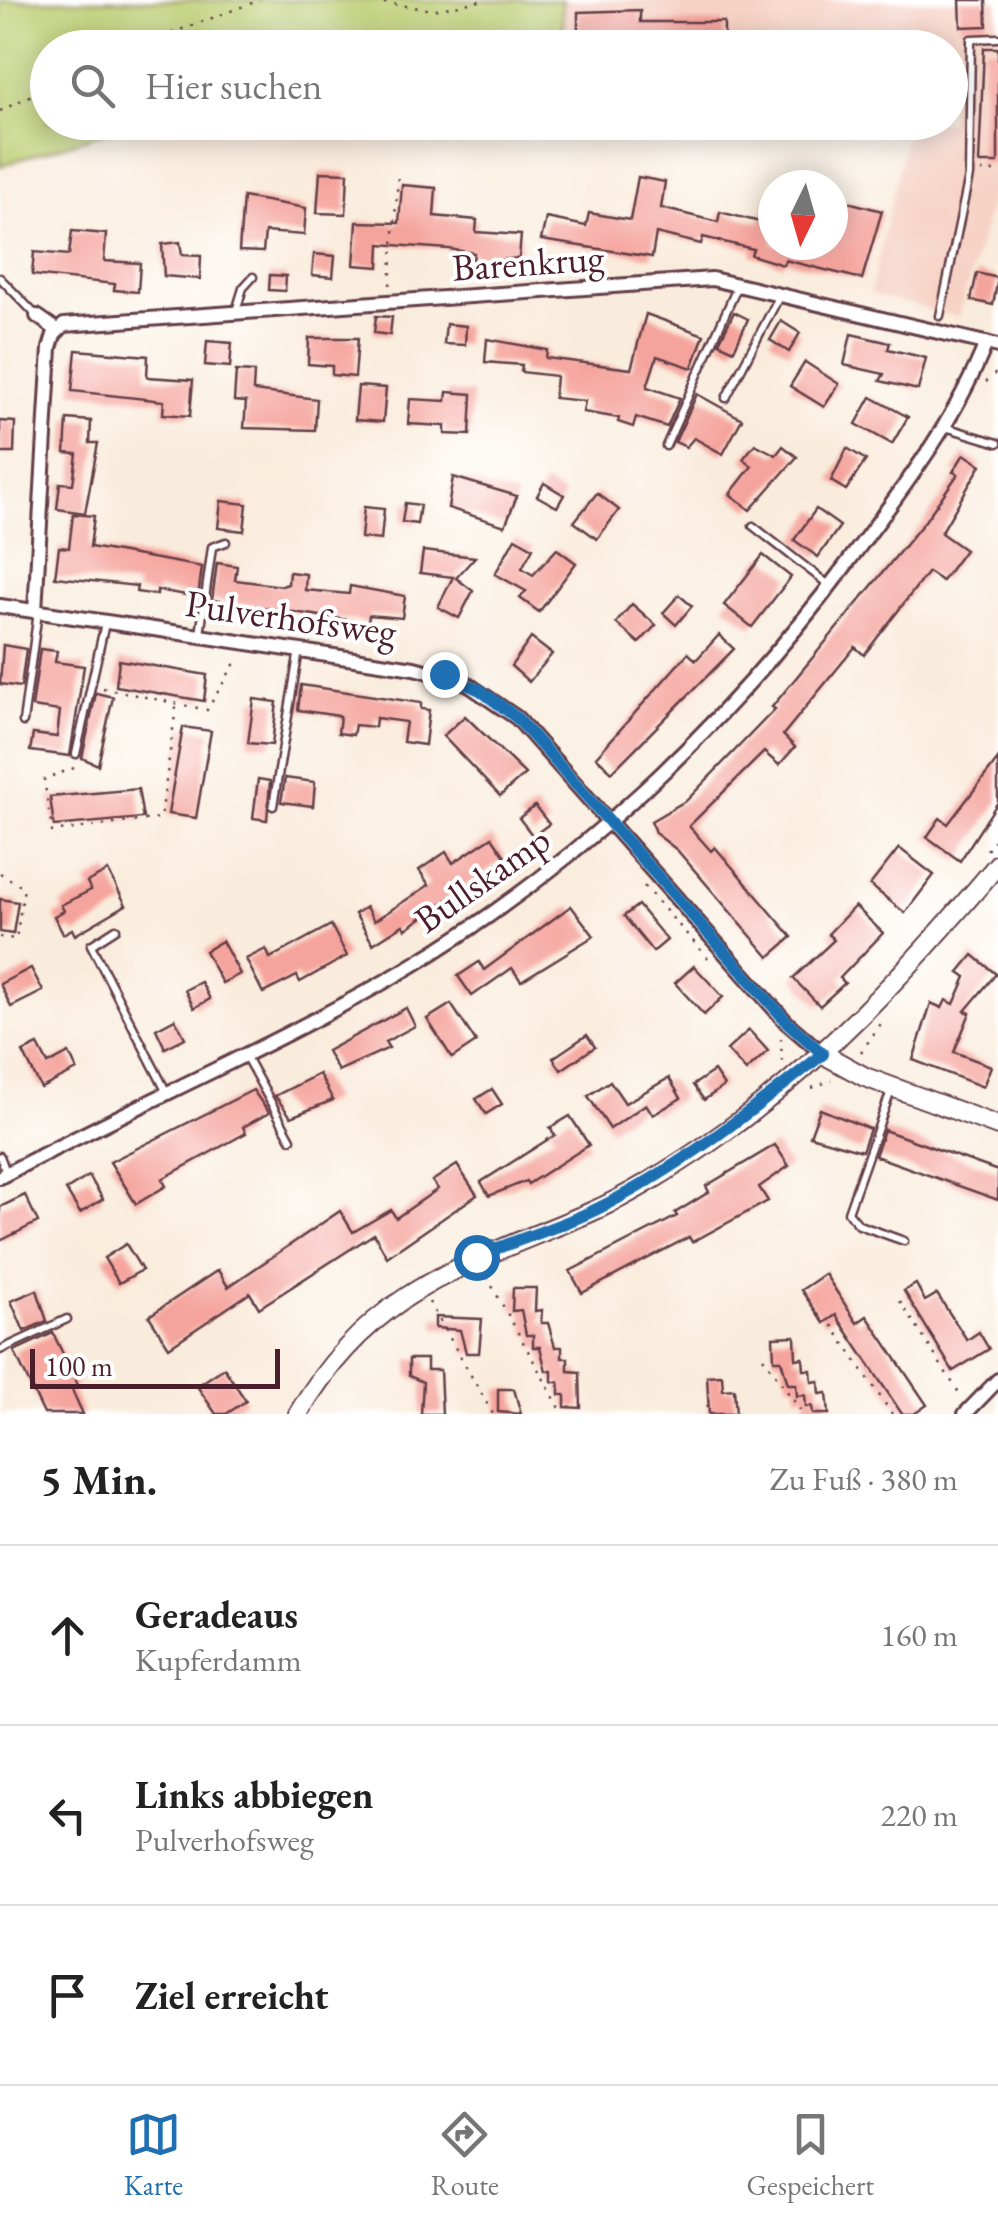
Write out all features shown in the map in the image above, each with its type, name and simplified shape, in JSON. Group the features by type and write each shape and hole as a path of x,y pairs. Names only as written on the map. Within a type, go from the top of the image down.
{"street":[{"name":"Barenkrug","path":"57,330 69,324 701,279 740,282 992,345"},
{"path":"36,611 50,348 57,330 37,316"},
{"name":"Bullskamp","path":"3,1175 402,971 521,893 610,822 746,685 830,586 944,426 992,345"},
{"name":"Pulverhofsweg","path":"0,606 414,668 480,690 517,718 788,1023 823,1054 892,1087 998,1126"},
{"path":"298,1414 343,1351 401,1298 453,1267 594,1210 725,1132 823,1054 894,984 998,864"},
{"path":"970,1409 998,1380"}],"lane":[{"path":"940,316 970,171 971,39 998,38"},
{"path":"236,312 243,288 253,277"},
{"path":"0,278 37,316"},
{"path":"666,446 740,282"},
{"path":"726,398 781,292"},
{"path":"944,426 998,443"},
{"path":"754,526 830,586"},
{"path":"200,636 212,548 226,542"},
{"path":"24,722 36,611"},
{"path":"76,754 105,622"},
{"path":"273,806 299,650"},
{"path":"116,929 91,946 168,1094"},
{"path":"244,1055 291,1139"},
{"path":"892,1087 848,1212 858,1225 904,1242"},
{"path":"0,1156 3,1175"},
{"path":"0,1350 66,1320"}],"path":[{"path":"180,30 260,0"},
{"path":"363,0 434,10 485,0"},
{"path":"0,111 30,96"},
{"path":"970,171 998,171"},
{"path":"390,302 398,178"},
{"path":"90,684 176,707 207,710 238,656"},
{"path":"76,754 74,770 44,779 52,832 162,818 176,707"},
{"path":"0,873 24,888 16,939 0,937"},
{"path":"636,877 710,960"},
{"path":"776,1032 783,1045 781,1063"},
{"path":"481,1267 562,1412"},
{"path":"426,1297 493,1414"},
{"path":"900,1300 970,1409"},
{"path":"832,1325 892,1414"},
{"path":"763,1357 802,1414"},
{"path":"707,1404 714,1414"}],"shaded area":[{"path":"562,0 998,0 998,191 994,190 959,317 870,294 905,140 968,140 968,30 563,30"}],"green space":[{"path":"0,0 562,0 563,30 30,30 30,140 81,140 0,166"}],"building":[{"path":"960,0 986,0 987,26 961,27"},
{"path":"640,10 640,22 724,22 724,30 578,30 578,12"},
{"path":"984,48 998,48 998,163 979,163"},
{"path":"320,172 348,173 346,214 317,213"},
{"path":"638,177 665,182 661,208 718,222 720,212 758,222 758,257 751,255 753,249 703,237 701,244 656,233 652,257 541,240 546,218 586,226 589,213 630,220"},
{"path":"402,185 436,188 434,216 477,220 476,232 521,235 519,258 487,262 473,260 474,253 380,244 379,267 354,265 357,222 399,223"},
{"path":"243,197 306,208 304,235 265,232 263,252 239,251"},
{"path":"848,202 882,211 862,279 785,260 848,260"},
{"path":"72,231 106,234 104,261 140,263 138,292 114,290 115,284 32,275 34,252 69,255"},
{"path":"180,242 182,255 201,256 200,279 164,276 162,244"},
{"path":"314,254 335,256 333,277 312,275"},
{"path":"977,273 998,278 993,305 971,300"},
{"path":"270,275 286,276 285,291 269,290"},
{"path":"734,312 748,319 734,350 719,343"},
{"path":"646,314 704,335 692,368 657,356 647,387 680,398 667,427 636,417 633,427 618,422 619,418 583,412 585,401 554,398 556,376 521,372 522,365 485,362 487,339 547,350 546,358 631,369"},
{"path":"376,316 392,317 390,335 374,333"},
{"path":"781,321 800,333 789,352 770,340"},
{"path":"446,324 466,326 465,345 444,344"},
{"path":"851,334 890,343 888,349 926,358 918,390 880,381 884,374 844,365"},
{"path":"309,338 358,338 355,377 332,375 332,366 308,364"},
{"path":"207,341 232,343 230,367 205,365"},
{"path":"76,350 148,356 147,377 193,380 190,416 163,414 164,401 72,391"},
{"path":"805,362 839,384 824,407 790,386"},
{"path":"236,371 254,372 253,391 317,399 315,430 244,428 246,402 234,401"},
{"path":"358,386 386,388 383,422 355,420"},
{"path":"447,392 472,394 470,435 445,434 445,426 408,424 410,399 446,401"},
{"path":"697,394 742,419 723,454 694,438 686,447 675,442"},
{"path":"871,397 908,417 892,444 856,424"},
{"path":"67,419 91,421 90,443 98,443 85,513 57,509 60,483 73,484 77,454 65,453"},
{"path":"0,421 15,422 14,453 0,453"},
{"path":"755,444 776,455 783,446 797,457 750,510 730,494 752,466 743,459"},
{"path":"847,448 866,460 846,490 831,481"},
{"path":"964,454 981,465 941,533 965,550 942,581 928,572 864,655 855,647 783,735 795,747 779,765 764,752 689,826 711,851 715,847 792,937 769,957 677,850 655,833 651,821 687,800 775,709 772,707 925,521 958,474 953,472"},
{"path":"453,477 517,496 505,526 448,508"},
{"path":"544,483 564,495 557,507 537,496"},
{"path":"597,493 619,510 597,539 574,522"},
{"path":"221,501 247,504 244,531 218,528"},
{"path":"405,503 420,505 417,524 402,522"},
{"path":"364,507 384,509 381,540 361,538"},
{"path":"816,509 840,526 818,557 794,540"},
{"path":"73,514 94,516 90,547 202,567 198,597 157,590 157,595 136,592 137,586 55,577 59,547 69,548"},
{"path":"515,538 533,548 522,568 533,575 557,549 576,563 539,612 520,598 526,591 495,574"},
{"path":"423,551 475,557 456,578 473,591 459,618 438,607 453,577 420,573"},
{"path":"763,555 791,577 752,627 724,605"},
{"path":"217,563 237,566 235,580 282,586 288,584 289,572 306,574 305,590 349,594 350,586 405,596 402,618 369,615 368,623 212,600"},
{"path":"679,595 692,606 676,625 663,613"},
{"path":"632,604 656,625 639,643 616,623"},
{"path":"719,635 734,649 612,772 596,757 688,653 696,660"},
{"path":"531,638 552,654 529,682 511,666"},
{"path":"3,645 26,649 21,687 0,684"},
{"path":"40,649 57,651 55,662 84,666 70,756 30,751 33,734 57,737 60,711 32,707"},
{"path":"119,660 207,675 204,701 116,686"},
{"path":"301,685 421,703 421,709 429,710 425,745 403,742 406,722 376,718 375,727 355,725 353,735 338,733 340,716 298,710"},
{"path":"96,693 113,697 98,765 82,758"},
{"path":"254,699 277,702 272,745 248,743"},
{"path":"465,716 525,774 500,796 443,736"},
{"path":"183,727 211,731 196,818 168,814"},
{"path":"998,759 998,802 960,861 927,837 940,818 948,824"},
{"path":"285,778 315,782 313,806 281,802"},
{"path":"258,779 270,781 267,820 253,818"},
{"path":"138,789 143,818 54,826 50,797"},
{"path":"535,806 549,824 533,836 519,818"},
{"path":"492,837 506,858 406,929 403,925 373,944 355,914 366,907 374,921 429,885 419,870 446,852 453,863"},
{"path":"899,848 934,875 905,913 870,885"},
{"path":"108,871 126,905 75,935 72,929 63,934 54,916 64,911 61,905 91,890 87,882"},
{"path":"0,899 18,902 13,934 0,932"},
{"path":"638,905 667,940 653,952 624,916"},
{"path":"571,906 594,936 521,981 512,968 472,996 458,976 479,962 484,970"},
{"path":"855,906 883,933 840,978 845,983 820,1006 793,978 834,940 828,934"},
{"path":"331,925 347,956 300,982 297,976 263,993 246,959 266,949 270,958"},
{"path":"222,941 240,974 222,983 205,951"},
{"path":"973,955 996,974 965,1011 970,1013 954,1052 991,1066 983,1087 913,1060 931,1003 942,1008 946,1000 954,1004 966,977 959,972"},
{"path":"694,966 723,997 704,1015 675,983"},
{"path":"31,968 43,991 11,1007 0,984"},
{"path":"201,982 210,999 194,1008 185,990"},
{"path":"451,1004 476,1042 452,1058 427,1019"},
{"path":"406,1008 415,1026 385,1042 389,1048 338,1071 327,1051"},
{"path":"175,1019 185,1038 165,1048 156,1029"},
{"path":"749,1030 768,1051 746,1071 727,1050"},
{"path":"587,1035 595,1047 561,1070 553,1058"},
{"path":"38,1045 48,1064 69,1053 77,1070 41,1088 23,1052"},
{"path":"714,1071 724,1086 704,1100 693,1085"},
{"path":"319,1074 333,1100 291,1117 275,1096"},
{"path":"669,1078 681,1098 653,1115 646,1104 610,1129 588,1096 610,1081 625,1103"},
{"path":"492,1089 502,1104 486,1114 476,1099"},
{"path":"253,1090 269,1113 243,1127 246,1133 162,1179 166,1186 136,1204 110,1162"},
{"path":"820,1109 870,1129 862,1151 810,1136"},
{"path":"570,1116 589,1145 528,1184 526,1181 489,1196 481,1182 555,1135 550,1128"},
{"path":"884,1130 998,1171 998,1200 875,1156"},
{"path":"775,1145 789,1166 759,1187 768,1201 692,1242 689,1237 582,1293 570,1271 677,1216 675,1213 709,1192 706,1186"},
{"path":"457,1165 477,1195 387,1257 374,1234 259,1308 250,1293 169,1347 149,1316 218,1270 228,1287 340,1211 353,1232 391,1210 396,1218 438,1189 432,1181"},
{"path":"89,1176 103,1199 80,1213 66,1190"},
{"path":"25,1195 38,1222 0,1241 0,1207"},
{"path":"126,1244 142,1270 119,1283 104,1258"},
{"path":"825,1274 857,1323 867,1316 927,1405 914,1414 902,1414 836,1315 824,1323 801,1290"},
{"path":"916,1284 925,1301 937,1294 967,1340 979,1332 989,1349 953,1371 904,1291"},
{"path":"513,1288 536,1288 535,1311 542,1310 541,1323 548,1323 555,1347 562,1347 562,1358 568,1358 568,1371 580,1372 581,1408 565,1407 565,1395 559,1395 559,1382 552,1382 552,1371 546,1371 540,1347 533,1347 533,1335 526,1335 521,1310 512,1311"},
{"path":"37,1290 47,1321 24,1331 11,1301"},
{"path":"435,1317 482,1319 479,1353 466,1353 460,1330 435,1328"},
{"path":"53,1333 78,1385 71,1388 83,1414 44,1414 14,1351"},
{"path":"795,1336 796,1359 803,1358 804,1370 811,1370 812,1382 819,1381 820,1394 827,1393 829,1414 813,1414 812,1406 806,1407 805,1395 797,1396 796,1384 788,1384 781,1360 774,1360 773,1337"},
{"path":"409,1359 427,1359 427,1370 440,1370 442,1414 421,1414 423,1382 409,1376"},
{"path":"224,1368 246,1401 226,1414 216,1414 197,1386"},
{"path":"722,1375 723,1390 734,1389 736,1414 709,1414 707,1376"},
{"path":"498,1389 514,1389 521,1414 498,1412"}],"route":[{"path":"444,674 480,690 517,718 788,1023 823,1054 740,1120 672,1167 594,1210 476,1257"}]}
